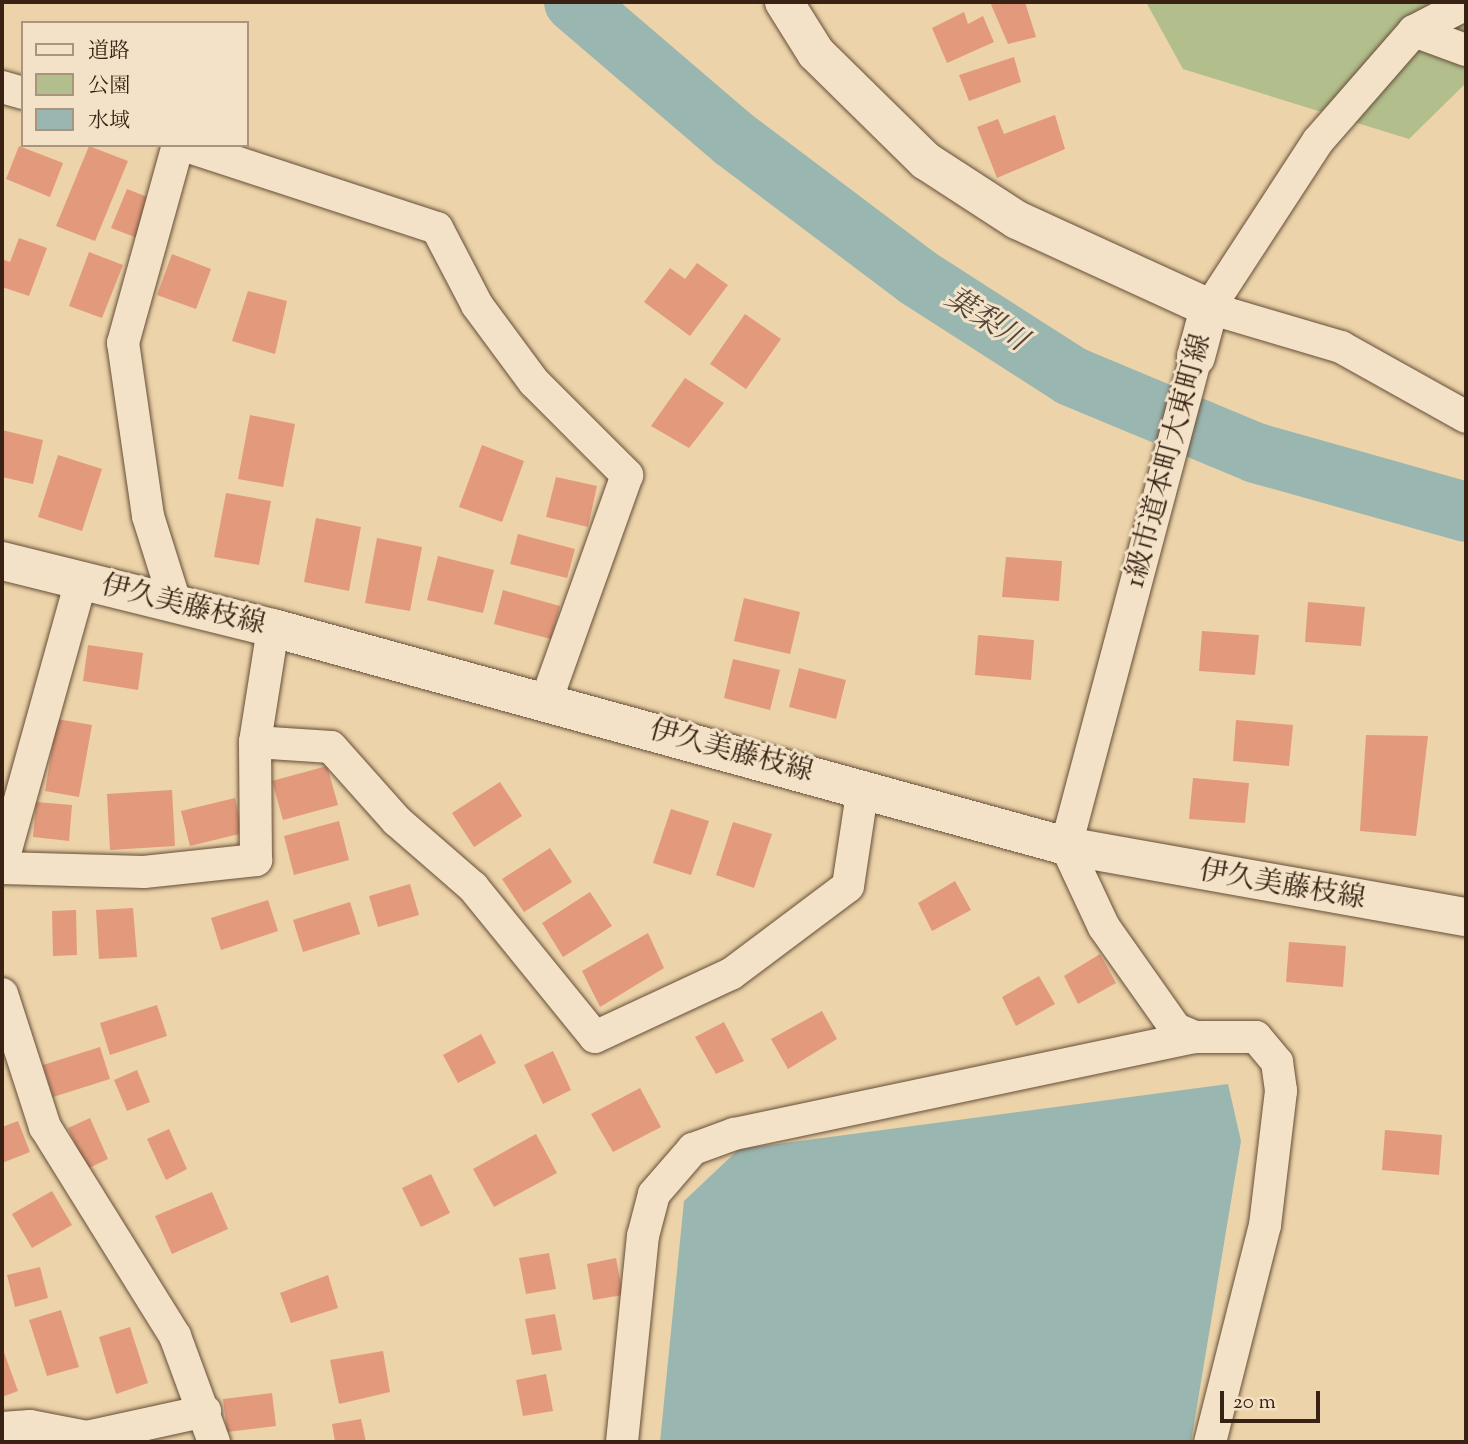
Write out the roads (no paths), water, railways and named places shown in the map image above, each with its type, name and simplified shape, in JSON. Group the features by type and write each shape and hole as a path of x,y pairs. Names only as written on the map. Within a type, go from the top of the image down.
{"main road":[{"name":"1級市道本町大東町線","path":"784,2 816,53 926,161 1017,220 1137,280 1209,308 1196,357"},
{"name":"伊久美藤枝線","path":"2,561 273,628 863,787 1066,846 1466,918"}],"street":[{"path":"1466,4 1414,31 1318,141 1209,308 1341,347 1466,417"},
{"path":"1414,31 1466,50"},
{"path":"2,87 21,92"},
{"path":"176,605 148,516 123,343 179,147"},
{"path":"186,147 437,228 477,305 534,382 627,475 546,702"},
{"name":"1級市道本町大東町線","path":"1066,846 1196,357"},
{"path":"81,581 2,866 144,872 256,860 255,742 273,628"},
{"path":"255,742 331,747 397,821 473,887 596,1037 732,974 848,886 863,787"},
{"path":"1066,846 1104,927 1177,1029 1195,1037"},
{"path":"2,994 45,1127 175,1336 205,1411 214,1442"},
{"path":"622,1442 643,1236 654,1194 693,1149 734,1134 1195,1037 1256,1037 1277,1062 1281,1091 1265,1225 1210,1442"},
{"path":"2,1428 30,1426 87,1437 205,1411"}],"water":[{"path":"1228,1084 1241,1141 1191,1442 660,1442 684,1201 739,1149"}],"waterway":[{"name":"葉梨川","path":"574,2 734,139 917,277 1071,376 1256,453 1466,512"}]}
